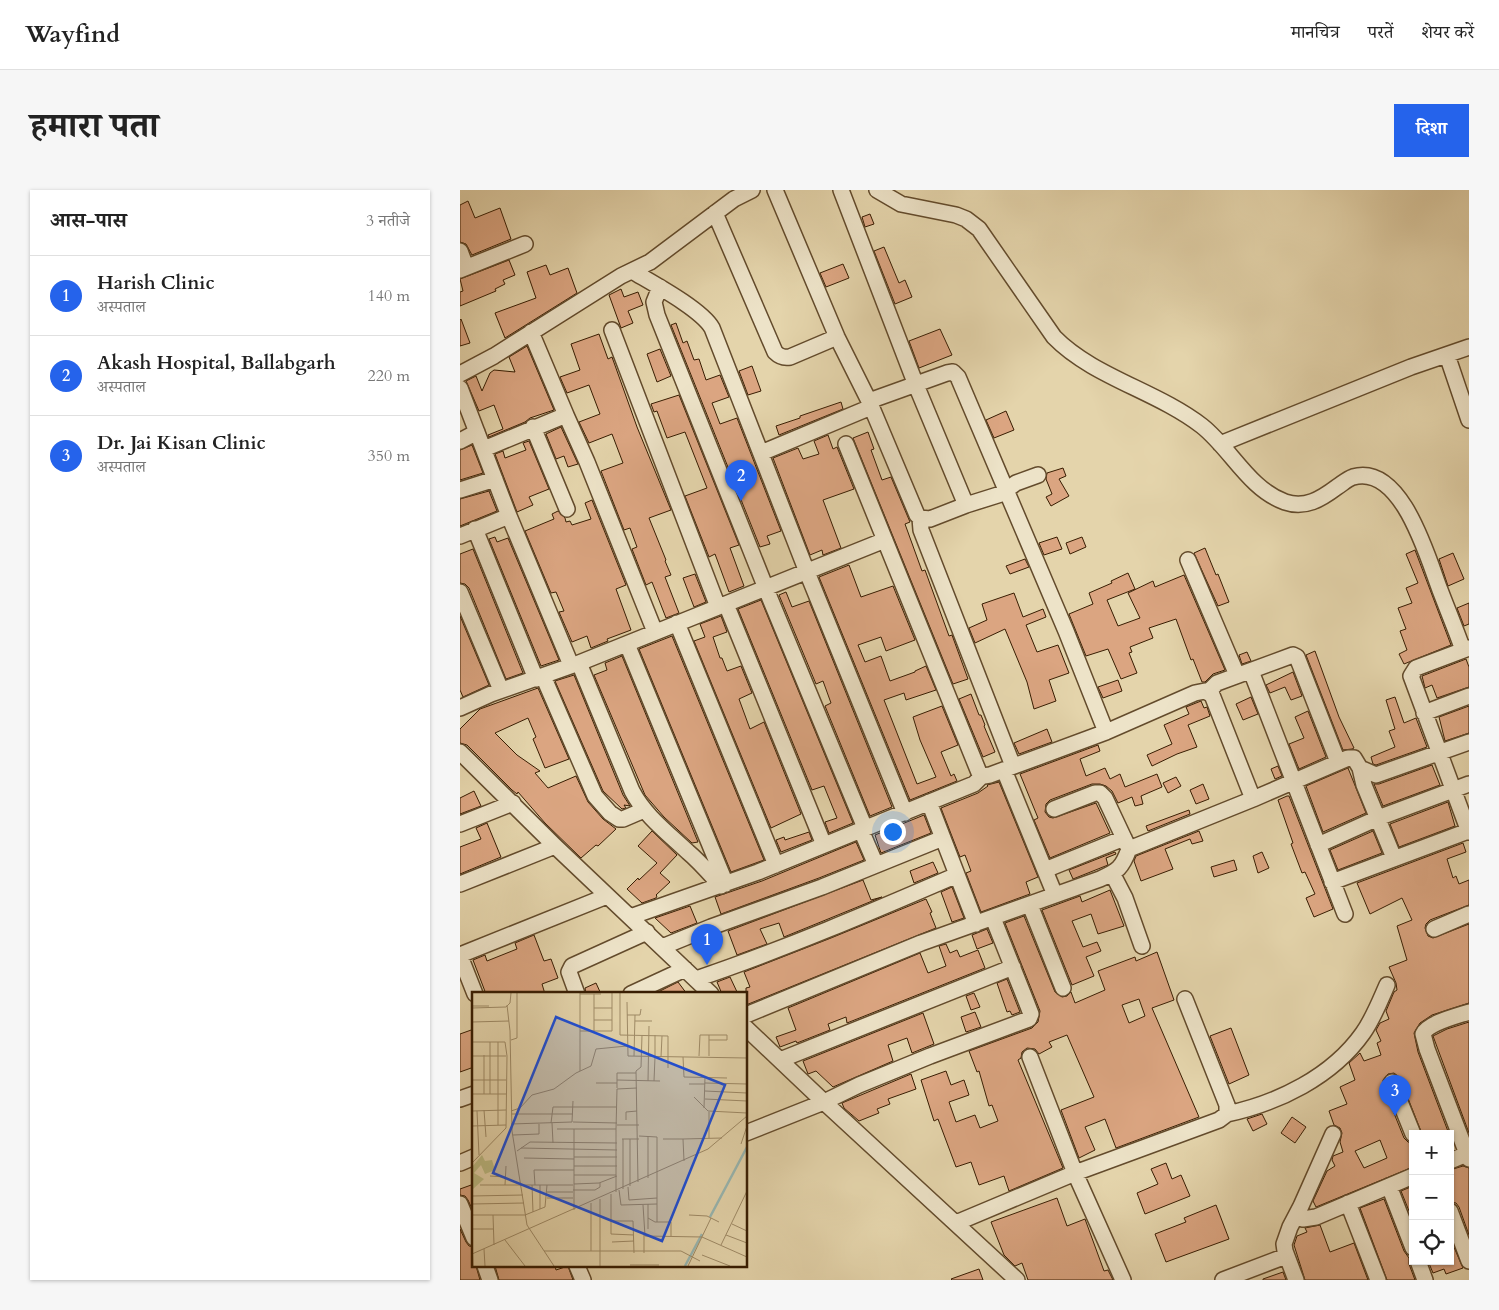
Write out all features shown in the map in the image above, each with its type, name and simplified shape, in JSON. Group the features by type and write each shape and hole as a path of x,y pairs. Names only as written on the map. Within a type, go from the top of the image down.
{"street":[{"path":"460,374 487,360 590,294 658,257 734,199 752,190"},
{"path":"775,190 837,337 870,404 914,510 920,518 921,530 1055,895"},
{"path":"841,190 916,385 966,505"},
{"path":"877,190 901,204 956,215 966,219 979,229 1061,344 1092,365 1144,391 1192,419 1206,430 1257,484 1277,498 1291,504 1311,503 1352,477 1367,477 1374,479 1392,491 1404,504 1415,524 1466,649 1416,668 1412,673 1412,680 1468,830 1332,882"},
{"path":"715,213 776,352 785,358 790,357 837,337"},
{"path":"460,251 463,268 525,244"},
{"path":"632,271 660,287 709,322 807,572 905,812"},
{"path":"660,287 654,302 657,315 876,864"},
{"path":"612,330 722,606 824,845"},
{"path":"531,332 587,462 655,632"},
{"path":"1220,444 1402,371 1469,347"},
{"path":"1447,356 1469,420"},
{"path":"761,453 916,385 947,373 956,374 1007,490 1106,732"},
{"path":"460,388 509,516 632,791 644,810 724,885"},
{"path":"484,449 533,427 566,415"},
{"path":"533,427 567,509"},
{"path":"460,440 477,432"},
{"path":"846,444 978,771 982,776"},
{"path":"920,518 930,519 1007,490 1016,483 1038,475"},
{"path":"460,490 495,479"},
{"path":"460,536 509,516"},
{"path":"475,529 539,677 595,796 610,813 619,819 644,810"},
{"path":"460,708 501,690 627,644 885,540"},
{"path":"1188,560 1237,676"},
{"path":"460,592 501,690"},
{"path":"677,624 776,865"},
{"path":"627,644 724,885"},
{"path":"1208,692 1217,683 1293,654 1297,657 1338,762"},
{"path":"1251,671 1345,914"},
{"path":"630,917 776,865 974,784 982,776 990,775 1106,732 1195,693 1205,691 1212,695 1254,799"},
{"path":"1424,713 1469,696"},
{"path":"1360,768 1376,775 1469,742"},
{"path":"1045,870 1254,799 1350,757 1354,758 1360,768 1364,784 1394,858"},
{"path":"463,759 513,803 555,846 709,992"},
{"path":"1318,845 1378,818 1469,784"},
{"path":"748,1014 898,952 1112,873 1123,864 1126,843 1106,798 1100,793 1095,793 1054,809"},
{"path":"929,802 976,924"},
{"path":"460,824 513,803"},
{"path":"662,947 711,927 822,887 943,838"},
{"path":"460,884 555,846"},
{"path":"1112,873 1125,898 1142,946"},
{"path":"637,992 690,974 758,958 834,928 957,874"},
{"path":"474,992 460,955 607,896"},
{"path":"1030,904 1064,988"},
{"path":"1434,929 1469,914"},
{"path":"748,1131 824,1102 859,1085 930,1056 1026,1021 1031,1014 993,918"},
{"path":"576,992 570,972 572,966 647,932"},
{"path":"780,1060 1012,967"},
{"path":"956,1223 1075,1173 1219,1120 1227,1114 1244,1111 1299,1089 1326,1071 1354,1044 1364,1032 1387,985"},
{"path":"1185,999 1227,1105 1227,1114"},
{"path":"1454,1160 1468,1157 1427,1050 1423,1034 1431,1026 1469,1012"},
{"path":"748,1030 1017,1280"},
{"path":"1030,1057 1075,1173 1123,1280"},
{"path":"1392,1082 1411,1130"},
{"path":"460,1100 472,1095"},
{"path":"1296,1280 1286,1256 1284,1244 1290,1226 1333,1134"},
{"path":"460,1163 472,1157"},
{"path":"1296,1216 1303,1218 1316,1217 1409,1178"},
{"path":"1389,1186 1409,1238"},
{"path":"1348,1203 1378,1280"},
{"path":"460,1204 472,1233"},
{"path":"1453,1220 1469,1261"},
{"path":"1223,1280 1286,1256"},
{"path":"1419,1265 1425,1280"},
{"path":"486,1268 490,1280"},
{"path":"578,1268 583,1280"}],"building":[{"path":"468,201 475,218 500,208 511,239 472,255 466,244 460,242 460,205"},
{"path":"870,214 874,224 865,227 862,217"},
{"path":"884,247 899,283 905,280 912,297 895,304 874,251"},
{"path":"509,260 515,275 503,280 505,284 495,289 496,291 460,306 460,292 463,291 460,279"},
{"path":"843,264 849,278 826,287 820,273"},
{"path":"546,265 550,275 568,268 577,293 505,338 495,313 536,298 527,272"},
{"path":"621,289 624,297 638,292 643,305 628,311 633,323 621,328 609,295"},
{"path":"460,320 470,343 460,346"},
{"path":"676,323 683,343 687,341 694,360 699,359 706,380 720,375 729,397 712,403 720,424 737,418 781,531 767,536 770,544 760,547 671,325"},
{"path":"940,329 952,355 919,368 909,341"},
{"path":"599,334 608,359 612,357 637,427 671,510 649,518 671,575 665,577 679,613 666,618 652,582 646,585 632,549 637,547 630,528 624,530 601,471 623,463 612,434 589,443 579,422 600,414 589,385 567,393 560,377 580,370 571,344"},
{"path":"527,346 554,410 530,418 525,422 489,437 488,435 503,429 494,405 479,411 466,381 476,376 482,391 490,373 494,370 515,372 509,357"},
{"path":"660,349 671,376 657,382 647,354"},
{"path":"752,366 761,391 748,395 739,371"},
{"path":"679,395 739,545 730,548 744,586 729,592 715,554 709,557 685,496 707,488 685,432 667,438 657,411 654,412 651,404"},
{"path":"841,402 843,409 779,435 776,426"},
{"path":"1006,411 1014,430 994,438 986,420"},
{"path":"561,427 578,464 568,467 564,456 556,459 546,434"},
{"path":"868,432 874,449 871,450 882,480 891,477 910,522 905,524 922,571 925,570 949,636 952,635 968,679 953,684 853,438"},
{"path":"828,435 833,449 837,447 854,489 823,500 841,548 823,555 822,550 810,555 773,458 798,448 803,459 819,454 814,441"},
{"path":"529,441 549,489 529,497 533,505 517,512 495,454 503,451 505,458 526,450 523,443"},
{"path":"472,445 483,473 460,480 460,450"},
{"path":"1063,468 1066,476 1059,479 1069,496 1051,506 1046,497 1052,494 1046,479 1047,473"},
{"path":"489,491 497,511 460,526 460,499"},
{"path":"592,500 626,585 616,589 631,630 607,639 608,641 591,648 587,636 572,642 559,612 564,611 556,592 551,593 525,531 554,519 552,514 558,511 565,518 566,522 570,521 572,525 591,519 585,503"},
{"path":"495,537 497,542 508,538 559,660 541,666 489,539"},
{"path":"1057,537 1062,549 1044,555 1039,543"},
{"path":"1082,537 1086,547 1070,554 1066,543"},
{"path":"1205,548 1229,602 1218,606 1194,553"},
{"path":"473,549 523,673 506,679 469,588 465,584 460,583 460,554"},
{"path":"1415,550 1451,645 1404,664 1399,654 1407,650 1400,631 1406,629 1398,608 1412,603 1406,588 1418,583 1406,554"},
{"path":"1453,553 1464,579 1448,586 1439,559"},
{"path":"1025,559 1029,567 1010,574 1006,566"},
{"path":"849,565 861,597 893,586 915,640 886,651 881,637 858,645 865,662 881,656 890,681 926,666 936,690 906,700 904,693 884,700 917,784 936,777 920,740 913,717 942,706 958,745 941,752 951,776 954,774 957,781 910,800 819,577"},
{"path":"1128,573 1135,589 1107,600 1118,626 1140,618 1128,593 1153,581 1155,587 1184,575 1225,670 1213,674 1205,682 1202,682 1193,659 1191,660 1176,619 1149,628 1153,638 1130,647 1132,652 1129,653 1137,673 1121,679 1108,649 1086,656 1069,614 1093,604 1089,593 1112,583 1111,581"},
{"path":"695,574 706,602 694,607 683,578"},
{"path":"786,592 792,607 809,601 892,807 870,816 825,706 831,703 823,681 816,684 779,595"},
{"path":"1014,593 1023,617 1043,609 1046,617 1026,625 1037,652 1058,645 1069,673 1049,680 1056,701 1034,709 1027,682 1005,629 975,643 969,628 987,620 982,604"},
{"path":"761,600 853,823 829,833 825,822 837,818 824,786 812,790 738,609"},
{"path":"1469,603 1469,624 1464,626 1457,608"},
{"path":"460,616 489,685 463,697 460,690"},
{"path":"721,616 727,632 713,637 720,658 722,658 727,671 741,666 752,693 739,699 750,729 764,722 801,814 771,828 694,641 705,637 700,624"},
{"path":"672,636 764,860 731,872 639,649"},
{"path":"1315,651 1339,717 1354,748 1352,749 1343,750 1306,655"},
{"path":"1247,652 1251,661 1242,664 1239,655"},
{"path":"622,656 698,842 692,843 664,817 645,795 594,675 607,670 605,663"},
{"path":"1466,659 1469,667 1469,687 1437,698 1432,685 1425,688 1422,676"},
{"path":"1293,672 1302,696 1291,700 1285,687 1270,693 1266,685"},
{"path":"574,675 623,795 630,806 624,805 626,808 622,809 603,791 555,681"},
{"path":"1118,680 1122,691 1103,698 1098,687"},
{"path":"538,688 569,759 545,768 533,739 536,737 528,718 495,733 517,755 540,771 535,773 548,788 576,776 588,802 603,819 616,829 598,846 596,845 581,858 545,823 518,792 517,794 512,790 467,745 460,743 460,729 480,709"},
{"path":"971,694 995,752 983,757 959,699"},
{"path":"1251,697 1258,714 1243,720 1236,704"},
{"path":"1395,697 1404,723 1416,718 1427,747 1376,765 1373,764 1371,757 1395,747 1389,731 1395,729 1386,700"},
{"path":"1201,701 1204,708 1207,707 1210,716 1188,725 1197,747 1152,766 1147,755 1172,744 1164,725 1189,714 1186,707"},
{"path":"1469,706 1469,733 1445,741 1439,717"},
{"path":"1308,711 1326,757 1299,769 1289,744 1304,738 1295,717"},
{"path":"1047,729 1052,742 1019,754 1014,743"},
{"path":"1098,745 1100,751 1080,759 1086,776 1105,768 1110,779 1120,774 1125,787 1157,774 1162,787 1141,796 1143,804 1135,806 1132,797 1118,803 1112,791 1100,784 1092,784 1050,800 1046,804 1045,812 1049,817 1053,818 1096,803 1110,833 1050,858 1034,820 1038,818 1020,774"},
{"path":"1432,765 1440,785 1383,806 1374,784 1379,784"},
{"path":"1278,766 1282,776 1275,779 1271,769"},
{"path":"1348,768 1366,813 1323,832 1306,786"},
{"path":"1176,777 1181,786 1168,793 1163,783"},
{"path":"999,782 1038,877 1026,882 1030,894 981,912 966,873 971,871 965,855 960,857 941,808 978,793 987,785"},
{"path":"1203,784 1209,799 1196,804 1190,790"},
{"path":"474,791 481,806 460,814 460,798"},
{"path":"1289,796 1333,909 1314,917 1306,898 1315,894 1305,872 1302,873 1278,800"},
{"path":"1448,802 1455,826 1399,847 1390,824"},
{"path":"1189,810 1190,814 1148,831 1146,826"},
{"path":"924,815 931,833 881,853 875,835"},
{"path":"487,823 501,857 460,874 460,847 481,839 476,828"},
{"path":"652,831 677,855 660,873 670,882 656,895 656,898 642,903 627,889 657,863 638,846"},
{"path":"1199,831 1203,841 1192,844 1190,839 1165,849 1173,869 1141,881 1134,861 1136,856"},
{"path":"1373,831 1382,853 1338,870 1330,850"},
{"path":"809,832 812,840 781,852 776,840 784,837 785,840"},
{"path":"856,842 864,860 721,914 715,897 762,881"},
{"path":"1463,843 1466,852 1447,859 1453,878 1456,876 1459,884 1469,880 1469,905 1430,920 1425,928 1428,936 1433,938 1469,924 1469,1003 1432,1015 1420,1023 1414,1033 1418,1052 1447,1130 1420,1130 1400,1078 1394,1073 1388,1074 1383,1080 1383,1086 1404,1138 1409,1142 1409,1169 1316,1207 1313,1201 1327,1171 1335,1166 1332,1160 1333,1156 1343,1152 1340,1142 1342,1133 1340,1128 1334,1125 1329,1111 1347,1104 1340,1087 1355,1080 1349,1063 1360,1053 1364,1061 1381,1055 1377,1043 1381,1041 1376,1030 1380,1023 1389,1019 1386,1011 1394,992 1397,990 1389,967 1407,960 1397,926 1412,920 1402,898 1370,914 1357,883","holes":["1380,1140 1387,1158 1364,1168 1355,1151"]},
{"path":"1115,852 1116,854 1106,858 1108,865 1073,879 1069,870"},
{"path":"1262,852 1269,868 1258,873 1253,856"},
{"path":"1234,860 1237,870 1214,877 1211,867"},
{"path":"933,862 938,873 914,883 910,871"},
{"path":"863,880 871,900 882,897 784,937 779,923 760,929 767,944 737,955 728,931"},
{"path":"952,887 964,918 952,922 941,892"},
{"path":"1110,890 1124,926 1098,934 1091,914 1072,921 1083,947 1097,942 1101,951 1086,957 1094,976 1072,985 1042,910 1080,896 1082,902"},
{"path":"926,899 936,928 748,1004 746,988 750,987 744,972"},
{"path":"690,906 697,923 671,933 655,918"},
{"path":"1024,916 1055,992 1062,997 1067,996 1071,992 1075,1003 1105,990 1098,971 1135,957 1136,961 1157,952 1174,1000 1152,1008 1199,1117 1116,1148 1105,1119 1085,1127 1095,1150 1079,1158 1061,1110 1094,1097 1067,1035 1049,1042 1052,1047 1039,1054 1035,1049 1027,1048 1022,1052 1021,1058 1018,1060 1063,1168 1009,1191 1004,1176 979,1185 971,1162 956,1167 938,1119 934,1121 921,1080 946,1071 951,1085 964,1080 969,1095 949,1102 956,1122 975,1115 980,1128 998,1121 992,1105 989,1106 979,1071 977,1072 969,1051 1032,1028 1038,1022 1040,1011 1005,923","holes":["1139,999 1145,1016 1129,1023 1122,1005"]},
{"path":"987,929 993,943 977,949 972,935"},
{"path":"534,935 544,961 551,959 558,978 542,984 544,992 485,992 473,960 485,955 487,961 517,949 515,943"},
{"path":"946,944 950,953 957,950 960,957 978,950 985,968 847,1023 846,1017 828,1024 830,1030 797,1043 796,1041 780,1047 776,1037 796,1030 788,1008 920,953 928,973 946,966 939,946"},
{"path":"730,977 737,992 721,992 717,982"},
{"path":"1007,979 1020,1012 1012,1015 1010,1011 1007,1012 997,983"},
{"path":"678,982 686,992 658,992"},
{"path":"596,983 600,992 586,992 585,988"},
{"path":"974,993 980,1007 971,1010 966,996"},
{"path":"975,1012 981,1027 966,1032 961,1017"},
{"path":"923,1013 934,1044 912,1053 907,1038 888,1045 893,1061 833,1087 816,1071 808,1074 803,1061"},
{"path":"1469,1022 1469,1133 1433,1036"},
{"path":"1231,1028 1249,1075 1229,1084 1210,1036"},
{"path":"472,1030 472,1068 460,1072 460,1034"},
{"path":"911,1074 916,1089 888,1099 890,1104 877,1109 879,1113 859,1121 844,1108 842,1103"},
{"path":"1262,1114 1267,1124 1253,1131 1247,1119"},
{"path":"1292,1117 1306,1127 1295,1143 1281,1133"},
{"path":"1166,1163 1172,1179 1181,1175 1190,1196 1145,1214 1137,1193 1158,1184 1151,1169"},
{"path":"1463,1166 1469,1168 1469,1235 1459,1207 1454,1203 1454,1169"},
{"path":"472,1185 472,1209 465,1196 460,1195 460,1189"},
{"path":"1409,1188 1409,1211 1401,1191"},
{"path":"1057,1198 1067,1226 1085,1219 1104,1271 1108,1270 1113,1280 1028,1280 1022,1263 1015,1266 1004,1255 991,1222"},
{"path":"1384,1199 1404,1251 1409,1258 1409,1265 1415,1280 1387,1280 1360,1208"},
{"path":"1216,1205 1229,1239 1166,1262 1155,1234 1186,1222 1184,1218"},
{"path":"1320,1225 1330,1252 1354,1243 1368,1280 1305,1280 1294,1245 1297,1236 1307,1232 1305,1228"},
{"path":"460,1229 466,1242 472,1247 472,1268 477,1268 480,1280 460,1280"},
{"path":"1454,1247 1463,1268 1446,1274 1444,1269 1433,1273 1430,1265 1454,1265"},
{"path":"496,1268 556,1268 556,1270 569,1268 573,1280 499,1280"},
{"path":"979,1269 983,1280 951,1279"},
{"path":"1283,1272 1286,1280 1263,1280 1263,1279"}],"place":[{"name":"Akash Hospital, Ballabgarh","path":"741,501"},
{"name":"Harish Clinic","path":"707,965"},
{"name":"Dr. Jai Kisan Clinic","path":"1395,1116"}]}
